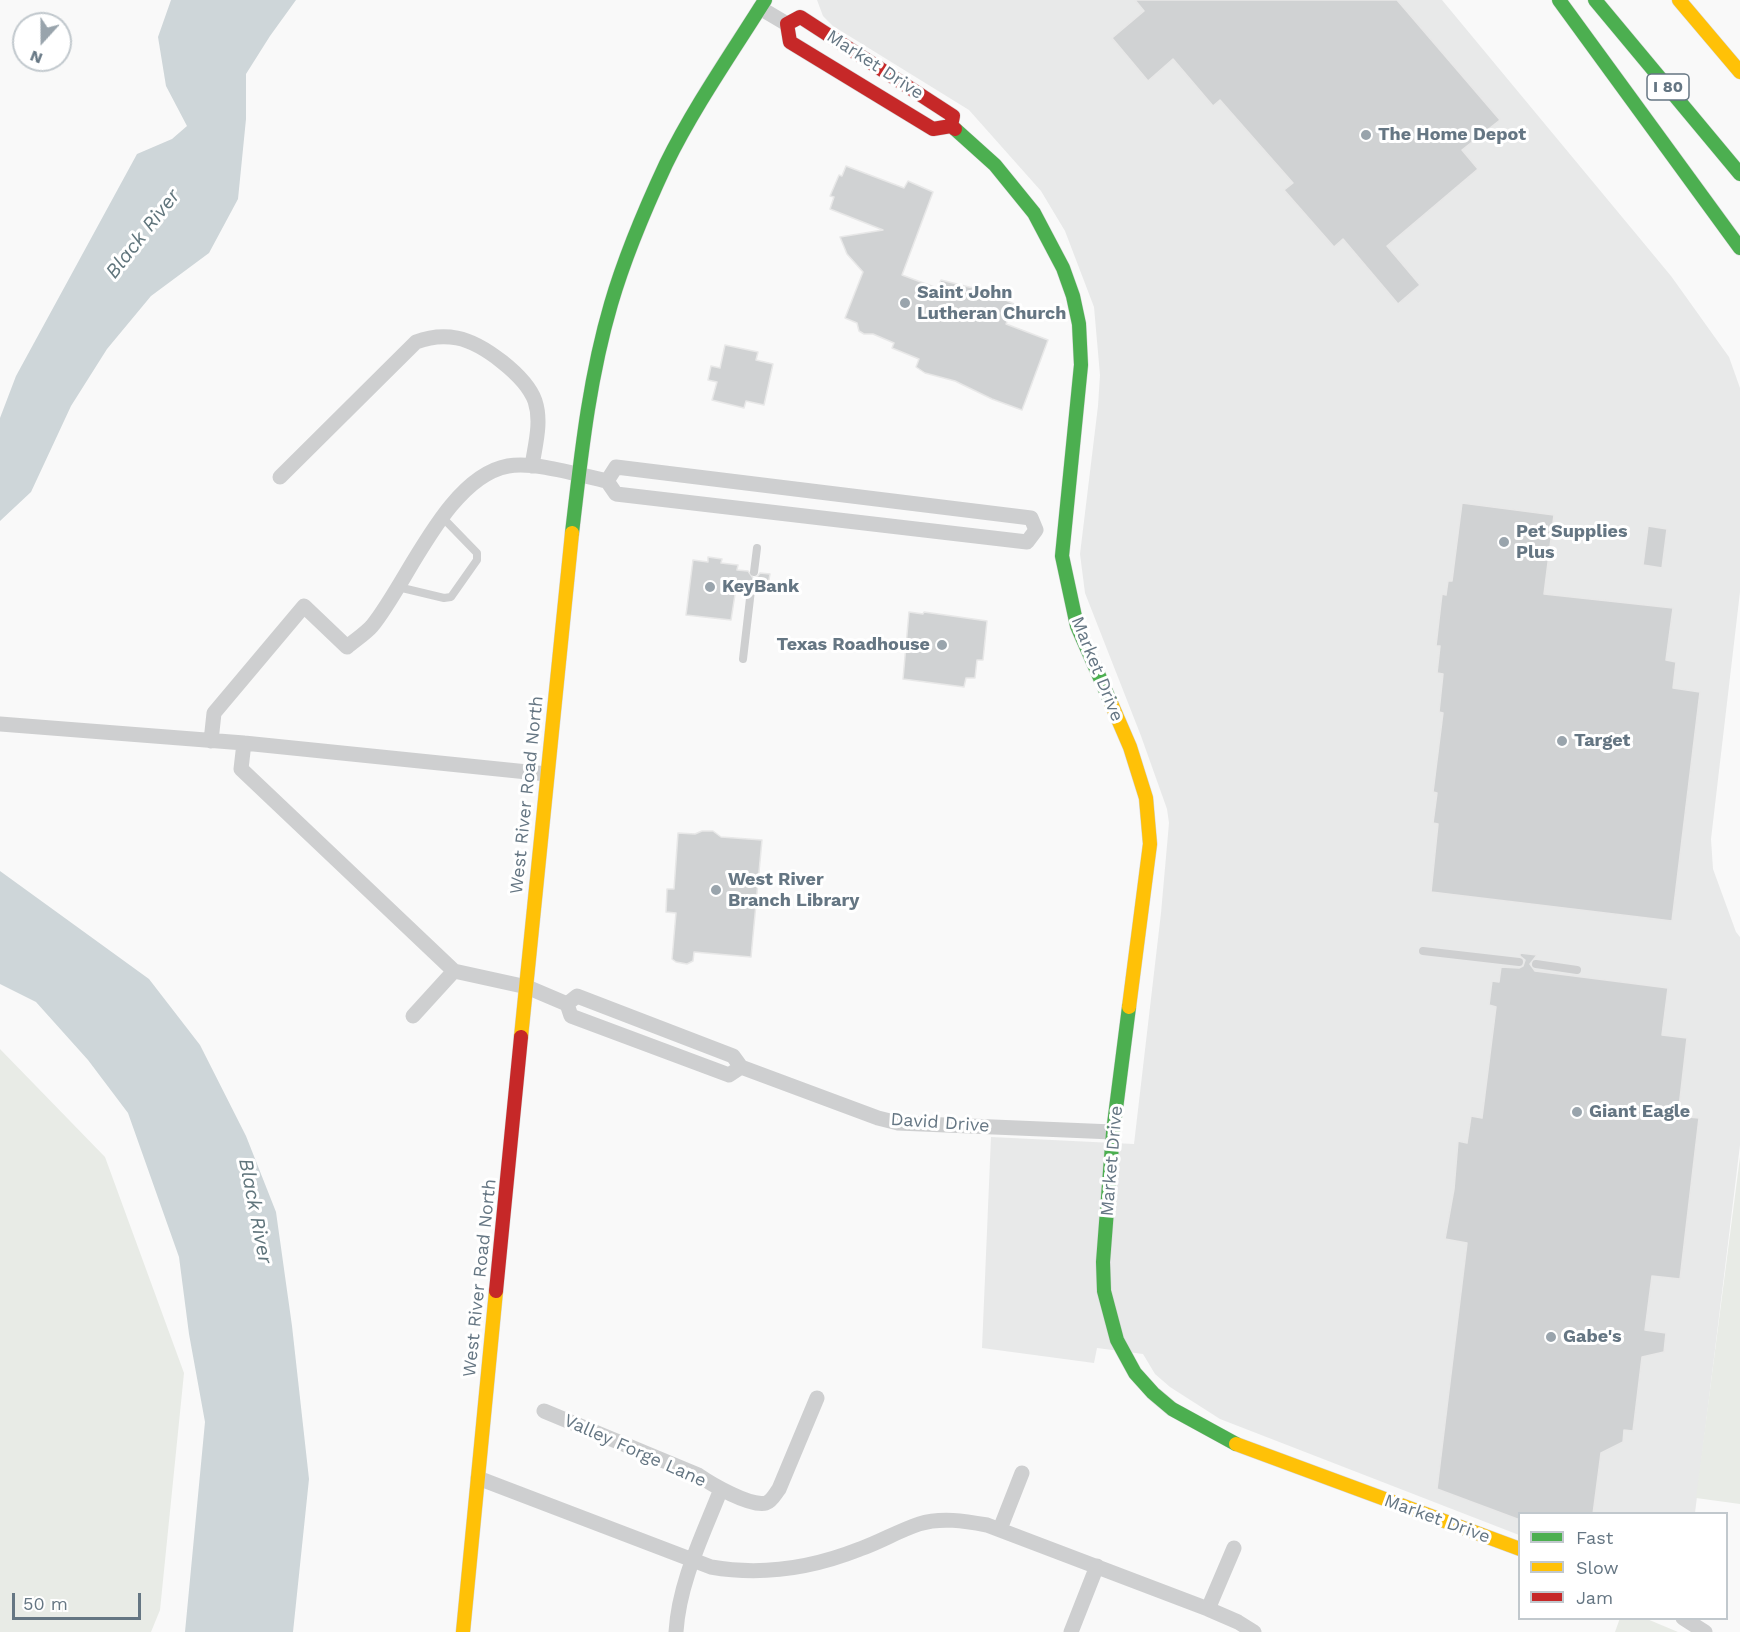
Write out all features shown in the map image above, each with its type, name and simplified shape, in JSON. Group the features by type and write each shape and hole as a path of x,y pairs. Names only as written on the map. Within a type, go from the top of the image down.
{"main road":[{"path":"1559,0 1740,248"},
{"name":"I 80","path":"1595,0 1740,174"},
{"path":"1679,0 1740,72"},
{"name":"West River Road North","path":"462,1632 578,475 593,377 611,303 636,231 667,162 704,96 762,4"},
{"name":"Market Drive","path":"951,126 953,116 802,18 787,24 790,42 933,129 951,126 979,148 1007,177 1045,230 1063,268 1075,308 1079,324 1082,375 1062,556 1077,626 1130,747 1146,798 1150,849 1113,1132 1103,1262 1104,1291 1117,1340 1135,1373 1153,1393 1172,1409 1231,1442 1518,1548"}],"street":[{"name":"Market Drive","path":"762,4 787,24"},
{"path":"279,477 416,342 428,338 445,337 460,338 497,358 516,375 535,400 538,432 532,466"},
{"path":"211,741 214,713 304,606 347,647 370,628 410,565 466,489 488,472 509,466 532,466 607,481 616,494 1027,542 1036,530"},
{"path":"607,481 616,467 1031,518 1036,530"},
{"path":"1036,530 1065,534"},
{"path":"0,724 243,743 547,774"},
{"path":"243,743 241,769 454,971 413,1016"},
{"name":"David Drive","path":"454,971 526,987 567,1004 577,996 733,1056 741,1067 878,1118 898,1123 1113,1132"},
{"path":"721,1489 752,1502 763,1503 772,1499 779,1489 817,1398"},
{"name":"Valley Forge Lane","path":"544,1411 698,1475 721,1489 682,1594 676,1632"},
{"path":"1000,1529 1022,1473"},
{"path":"478,1478 711,1567 733,1571 772,1571 801,1567 858,1550 921,1523 950,1520 987,1525 1208,1609 1254,1632"},
{"path":"1208,1609 1234,1548"},
{"path":"1071,1632 1097,1566"},
{"path":"1686,1620 1705,1632"}],"lane":[{"path":"398,586 444,598 450,597 477,560 477,553 443,518"},
{"path":"754,572 757,548"},
{"path":"743,659 752,590"},
{"path":"1423,951 1520,962"},
{"path":"1536,964 1576,970"}],"shaded area":[{"path":"817,0 1442,0 1671,276 1729,357 1740,388 1740,592 1711,839 1713,869 1736,932 1740,937 1740,1145 1695,1512 1518,1512 1518,1535 1220,1419 1170,1387 1155,1374 1143,1354 1097,1348 1094,1363 982,1348 991,1137 1134,1144 1161,913 1169,823 1167,809 1141,736 1085,593 1080,554 1100,375 1094,307 1065,231 1041,191 969,110 833,26 823,16"},
{"path":"0,1049 105,1157 184,1373 160,1610 151,1632 0,1632"},
{"path":"1740,1157 1740,1504 1696,1498"},
{"path":"1619,1620 1649,1620 1678,1632 1615,1632"}],"water":[{"name":"Black River","path":"171,0 296,0 246,74 246,119 238,199 209,253 151,296 107,349 71,406 31,492 0,521 0,418 16,376 137,154 172,139 187,126 166,86 158,37"},
{"name":"Black River","path":"0,871 149,979 200,1045 246,1136 276,1212 292,1326 309,1479 293,1632 185,1632 205,1422 189,1334 179,1257 128,1113 88,1060 36,1002 0,984"}],"building":[{"name":"The Home Depot","path":"1135,0 1397,0 1500,120 1462,150 1478,169 1387,246 1420,285 1398,304 1343,239 1334,247 1284,190 1293,183 1220,100 1213,106 1173,59 1148,81 1112,38 1144,11"},
{"path":"846,166 904,188 908,181 933,192 902,275 937,288 941,280 989,292 1014,304 1006,324 1048,340 1022,410 992,399 955,381 925,373 916,367 919,359 892,348 894,343 873,334 864,334 859,331 857,323 845,318 863,272 847,254 840,237 883,230 830,209 834,197 830,196 839,175 842,176"},
{"path":"725,345 758,352 756,360 773,364 764,405 746,401 744,408 712,400 717,382 708,380 711,366 720,368"},
{"path":"1462,503 1554,515 1544,594 1673,608 1666,660 1676,662 1673,688 1700,692 1672,921 1431,892 1438,824 1433,823 1437,793 1433,792 1443,713 1439,712 1443,674 1437,673 1440,646 1436,646 1442,594 1446,595 1448,581 1452,581"},
{"path":"1648,526 1667,529 1662,568 1643,565"},
{"path":"708,557 722,559 721,563 738,565 737,570 748,571 753,578 760,573 770,574 767,592 757,591 752,584 748,585 745,590 736,588 731,620 686,615 693,560 708,562"},
{"path":"909,612 987,621 983,660 977,660 975,678 966,678 964,687 903,679"},
{"path":"702,831 713,831 721,837 762,840 751,957 694,952 693,961 687,964 672,959 676,913 666,912 667,889 674,889 678,833 695,834"},
{"path":"1520,953 1537,955 1530,964 1535,971 1668,988 1662,1035 1687,1038 1678,1116 1699,1118 1680,1279 1652,1276 1645,1330 1666,1333 1664,1352 1642,1357 1633,1431 1624,1430 1623,1442 1601,1453 1593,1512 1518,1512 1518,1519 1437,1489 1467,1243 1445,1239 1454,1189 1458,1141 1467,1143 1471,1116 1482,1118 1496,1007 1489,1005 1492,981 1499,982 1501,967 1519,968 1523,966 1525,960"}],"traffic: fast":[{"path":"572,533 591,389 603,332 623,268 666,164 688,122 765,0"},
{"path":"1559,0 1740,248"},
{"path":"1595,0 1740,174"},
{"path":"955,129 995,165 1034,213 1063,268 1073,296 1079,324 1081,365 1062,556 1077,626 1111,703"},
{"path":"1129,1007 1113,1132 1103,1262 1104,1291 1117,1340 1135,1373 1172,1409 1236,1444"}],"traffic: slow":[{"path":"1679,0 1740,72"},
{"path":"521,1037 572,533"},
{"path":"1111,703 1130,747 1146,798 1150,844 1129,1007"},
{"path":"463,1632 496,1291"},
{"path":"1236,1444 1518,1548"}],"traffic: jam":[{"path":"951,126 953,116 802,18 787,24 790,42 933,129 951,126 955,129"},
{"path":"496,1291 521,1037"}],"place":[{"name":"The Home Depot","path":"1366,135"},
{"name":"Saint John Lutheran Church","path":"905,303"},
{"name":"Pet Supplies Plus","path":"1504,542"},
{"name":"KeyBank","path":"710,587"},
{"name":"Texas Roadhouse","path":"942,645"},
{"name":"Target","path":"1562,741"},
{"name":"West River Branch Library","path":"716,890"},
{"name":"Giant Eagle","path":"1577,1112"},
{"name":"Gabe's","path":"1551,1337"}]}
